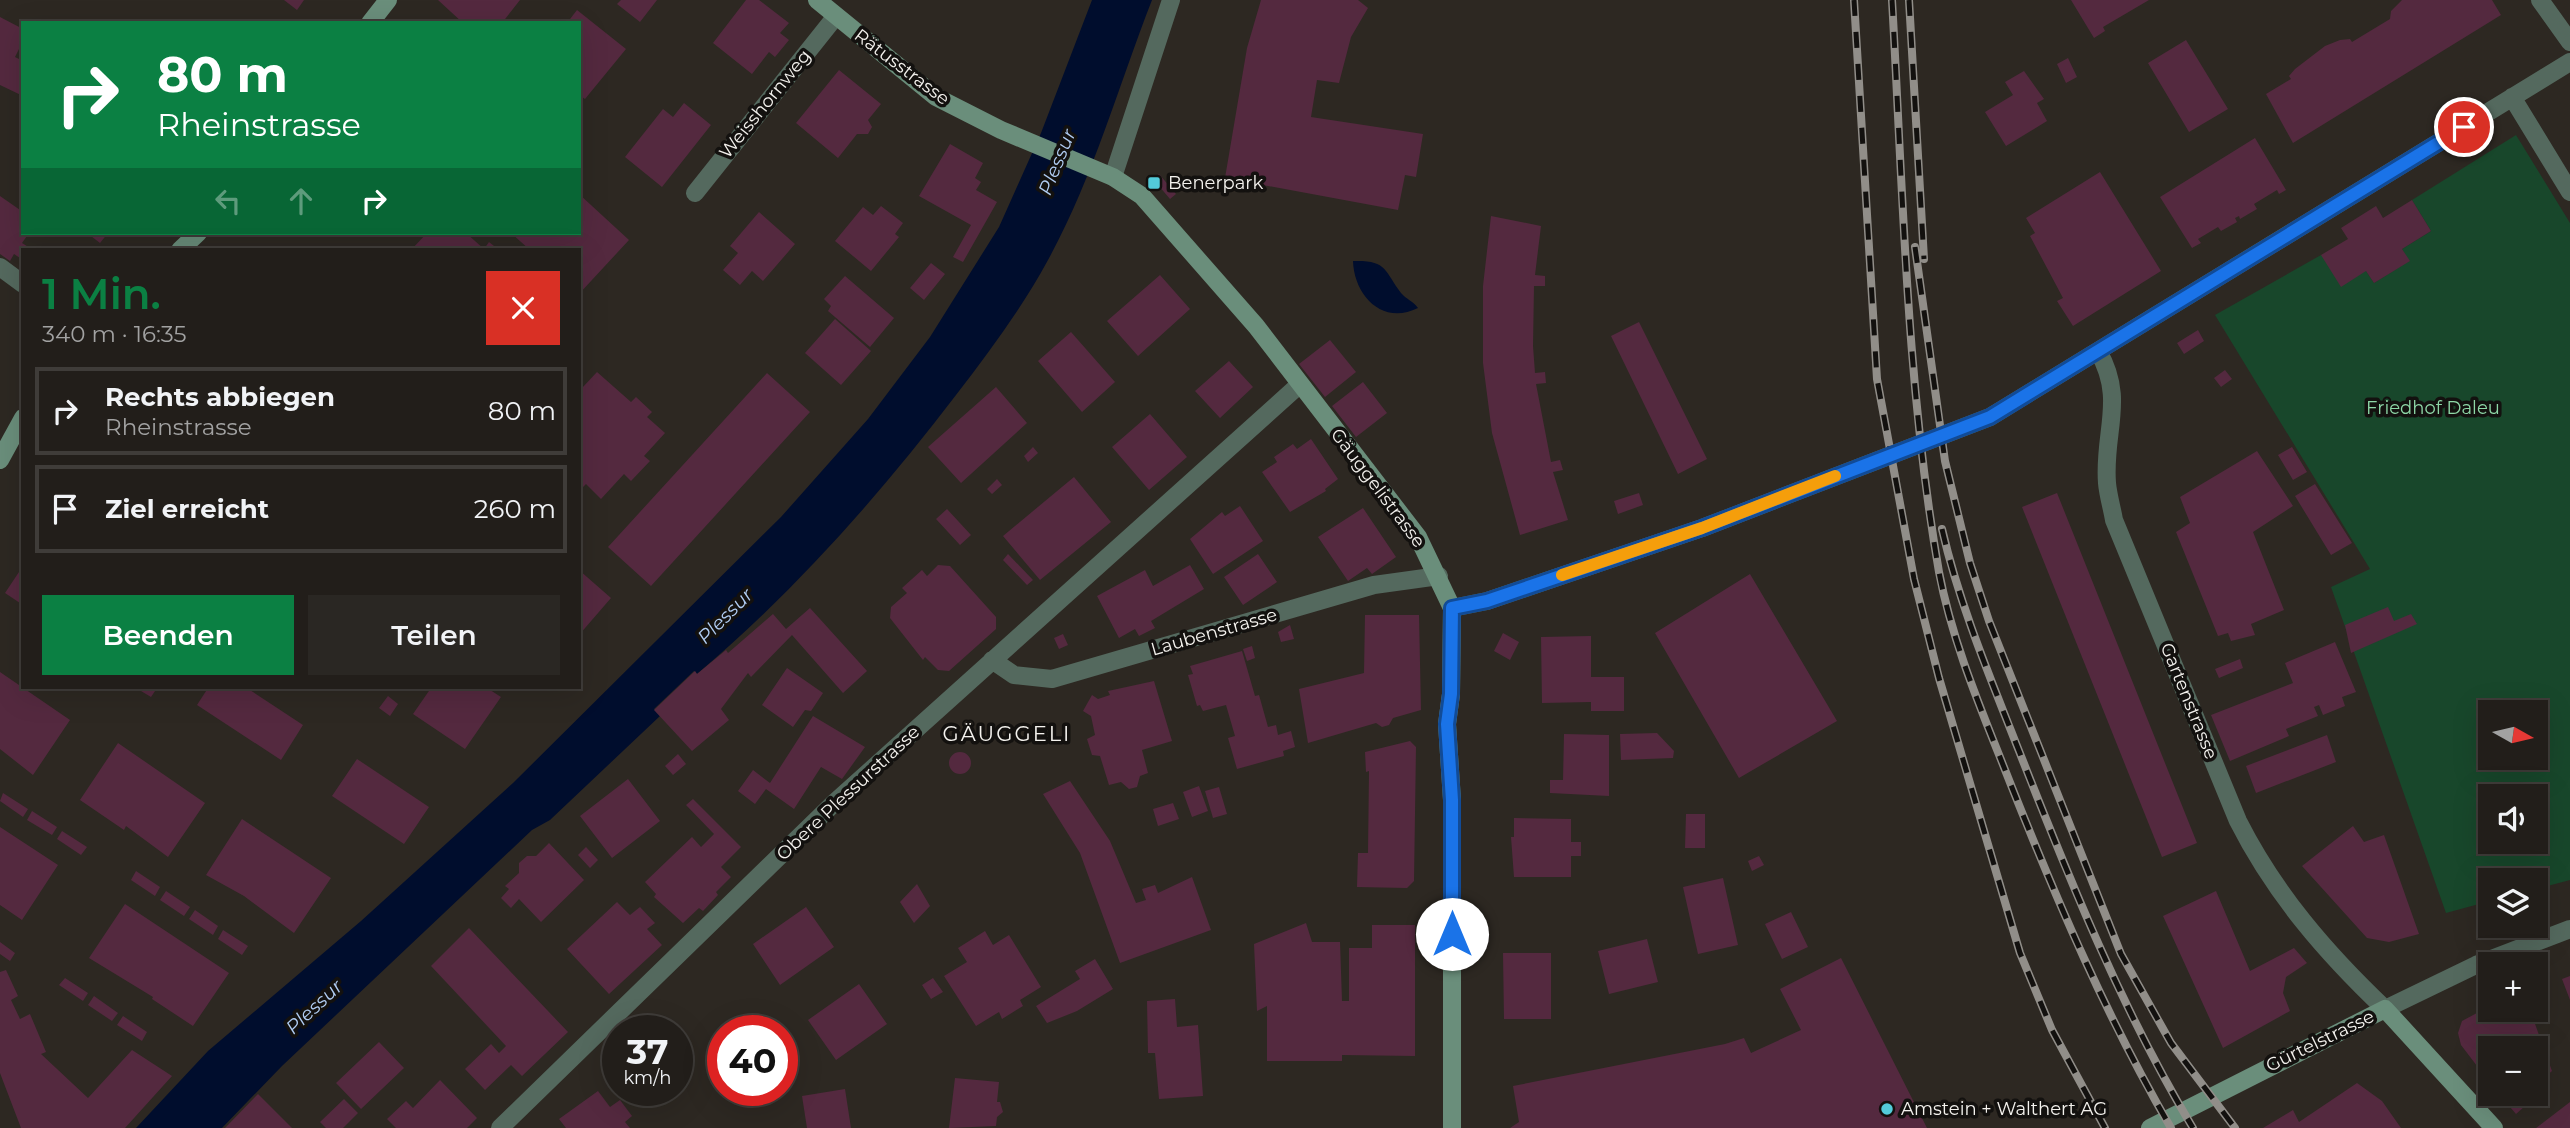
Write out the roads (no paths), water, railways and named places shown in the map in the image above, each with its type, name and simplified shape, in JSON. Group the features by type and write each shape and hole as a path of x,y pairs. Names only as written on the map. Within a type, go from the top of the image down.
{"street":[{"path":"371,21 387,0"},
{"name":"Rätusstrasse","path":"817,0 924,89 976,119 1106,174"},
{"path":"1106,174 1171,0"},
{"path":"2540,0 2570,42"},
{"name":"Weisshornweg","path":"695,193 836,16"},
{"path":"1452,608 1487,601 1702,528 1990,417 2570,62"},
{"path":"2512,97 2570,192"},
{"name":"Gäuggelistrasse","path":"1106,174 1142,196 1256,326 1418,537 1452,608 1451,694 1447,724 1452,800 1452,1128"},
{"path":"182,248 196,235"},
{"path":"0,267 21,283"},
{"name":"Gartenstrasse","path":"2098,351 2110,372 2114,394 2107,483 2114,520 2225,792 2259,863 2279,892 2346,971 2385,1009"},
{"name":"Obere Plessurstrasse","path":"500,1128 833,804 1299,385"},
{"path":"0,460 21,422"},
{"name":"Laubenstrasse","path":"992,660 1014,676 1052,679 1374,585 1439,576"},
{"path":"2385,1009 2476,965 2570,929"},
{"name":"Gürtelstrasse","path":"2150,1128 2236,1082 2385,1009 2494,1128"}],"water":[{"name":"Plessur","path":"1092,0 1152,0 1078,197 1048,260 1016,312 897,470 834,542 768,610 697,674 694,671 654,709 660,716 550,820 532,830 282,1066 222,1128 136,1128 208,1051 361,921 513,783 781,517 868,419 930,337 999,227 1041,133"},
{"path":"1353,261 1379,265 1401,293 1418,308 1405,313 1393,313 1372,304 1359,285"}],"railway":[{"path":"1854,0 1877,379 1914,579 1939,678 2020,953 2052,1030 2105,1128"},
{"path":"1892,0 1903,215 1919,430 1945,600 1980,707 2065,916 2126,1045 2171,1128"},
{"path":"1909,0 1924,259"},
{"path":"1915,247 1945,461 1970,563 1989,621 2121,954 2171,1043 2235,1128"},
{"path":"1942,529 1977,644 2079,898 2143,1038 2193,1128"}],"place":[{"name":"Benerpark","path":"1154,183"},
{"name":"Amstein + Walthert AG","path":"1887,1109"}],"district":[{"name":"GÄUGGELI","path":"1007,733"}],"park label":[{"name":"Friedhof Daleu","path":"2433,408"}]}
